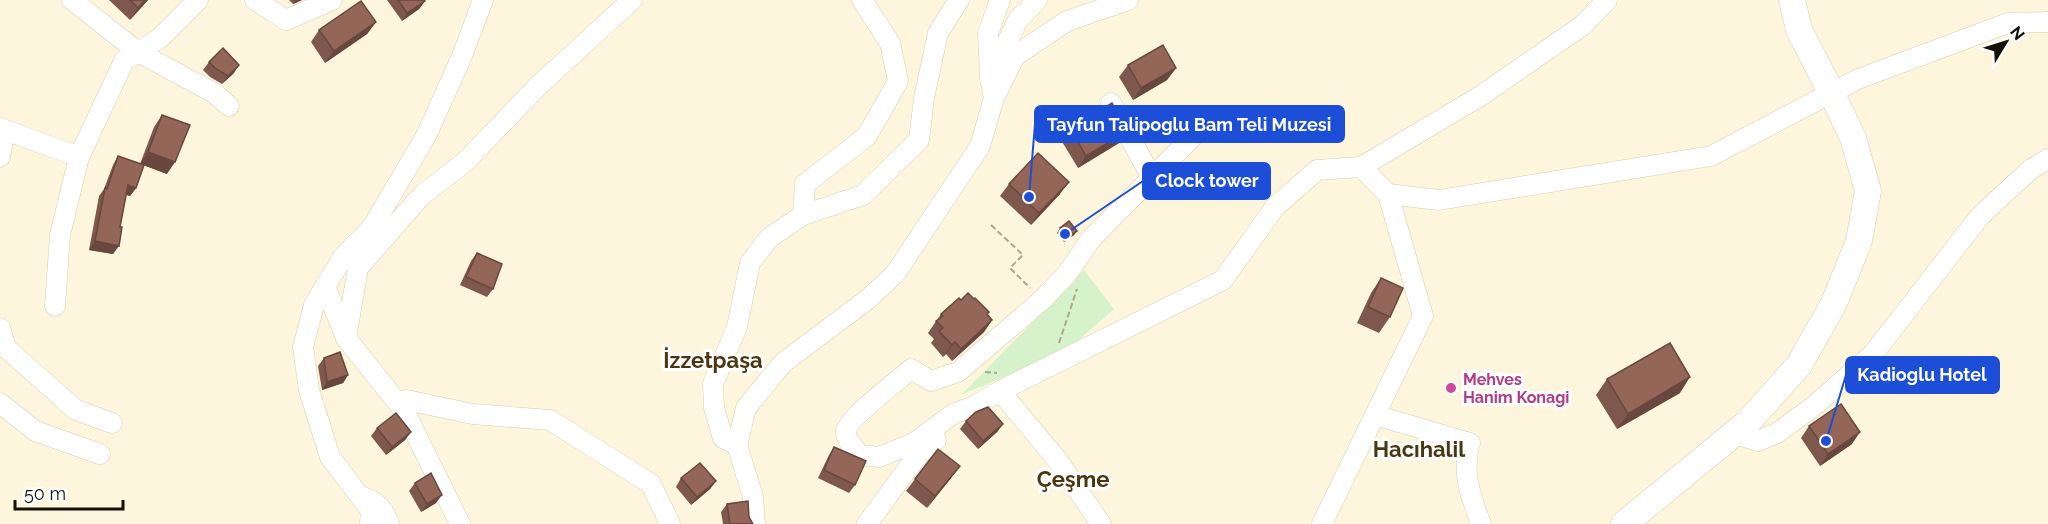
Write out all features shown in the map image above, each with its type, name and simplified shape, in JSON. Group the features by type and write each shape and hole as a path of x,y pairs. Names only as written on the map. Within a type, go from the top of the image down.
{"main road":[{"path":"1624,524 1747,423 1798,365 1834,303 1859,241 1868,191 1853,138 1799,30 1792,0"}],"street":[{"path":"72,0 138,52 214,93 229,106"},
{"path":"55,306 60,235 79,157 124,61 160,38 198,0"},
{"path":"255,0 286,20 332,0"},
{"path":"370,524 371,511 330,457 309,390 303,347 314,305 325,286 343,257 373,226 427,134 462,56 483,0"},
{"path":"346,338 358,268 422,195 465,162 538,86 632,0"},
{"path":"803,215 805,184 867,136 897,81 890,43 861,0"},
{"path":"737,445 723,438 714,408 713,384 738,327 750,263 769,238 803,215 862,195 919,140 924,98 938,33 959,0"},
{"path":"994,98 990,78 988,33 1000,0"},
{"path":"990,78 1018,20 1037,0"},
{"path":"867,524 917,456 976,405 998,382 1222,280 1275,207 1317,170 1361,167 1482,94 1583,25 1607,0"},
{"path":"755,524 753,497 737,445 746,408 783,363 868,299 895,274 980,146 994,98 1016,56 1067,21 1120,1"},
{"path":"1388,194 1439,200 1711,156 1858,79 2008,23 2048,22"},
{"path":"1111,104 1152,178"},
{"path":"976,405 953,414 914,443 879,458 860,455 848,440 846,431 853,419 911,369 931,381 958,372 1042,300 1067,274 1091,239 1205,124"},
{"path":"0,157 3,129 79,157"},
{"path":"1734,434 1758,441 1777,433 1814,406 1873,354 1980,216 2031,169 2048,159"},
{"path":"1322,524 1423,316 1388,194 1361,167"},
{"path":"325,286 346,338 405,412 460,524"},
{"path":"0,328 6,348 76,410 112,423"},
{"path":"998,382 1058,461 1101,524"},
{"path":"405,412 406,400 473,414 550,420 651,484 670,524"},
{"path":"0,403 35,431 100,454"},
{"path":"1375,415 1470,443 1465,460 1470,496 1481,524"},
{"path":"360,496 375,501 385,511 389,524"}],"path":[{"path":"991,225 1023,255 1010,268 1042,300"},
{"path":"1056,350 1077,289 1067,274"},
{"path":"958,372 998,382"}],"green space":[{"path":"1084,270 1114,309 1066,351 961,395"}],"building":[{"path":"130,0 145,0 138,8"},
{"path":"398,0 424,0 425,1 407,13"},
{"path":"361,1 376,22 334,51 319,30"},
{"path":"1163,45 1176,68 1141,88 1128,65"},
{"path":"223,48 239,65 228,76 209,62"},
{"path":"1112,103 1128,131 1086,156 1070,128"},
{"path":"162,115 190,125 175,162 148,152"},
{"path":"1038,153 1069,182 1039,213 1009,184"},
{"path":"118,156 144,165 136,188 128,185 119,246 95,241 105,188 107,189"},
{"path":"1069,221 1077,231 1067,238 1060,228"},
{"path":"477,253 502,264 493,289 466,277"},
{"path":"1381,278 1403,288 1390,317 1368,307"},
{"path":"968,293 989,312 987,314 992,320 961,349 955,342 952,345 939,331 943,328 936,321 959,298 961,300"},
{"path":"1670,343 1690,377 1628,414 1607,379"},
{"path":"340,352 348,375 327,382 324,358"},
{"path":"1841,404 1860,432 1828,454 1809,426"},
{"path":"988,407 1003,424 983,441 966,421 976,412"},
{"path":"396,413 411,432 392,447 377,428"},
{"path":"834,447 866,461 855,485 824,470"},
{"path":"938,449 960,466 935,496 915,479"},
{"path":"700,463 716,481 697,497 681,478"},
{"path":"431,473 442,495 427,504 415,483"},
{"path":"748,501 749,517 753,524 730,524 727,504"}],"place":[{"name":"Tayfun Talipoglu Bam Teli Muzesi","path":"1029,197"},
{"name":"Clock tower","path":"1065,234"},
{"name":"Mehves Hanim Konagi","path":"1451,388"},
{"name":"Kadioglu Hotel","path":"1826,441"}],"district":[{"name":"İzzetpaşa","path":"713,360"},
{"name":"Hacıhalil","path":"1419,449"},
{"name":"Çeşme","path":"1073,479"}]}
